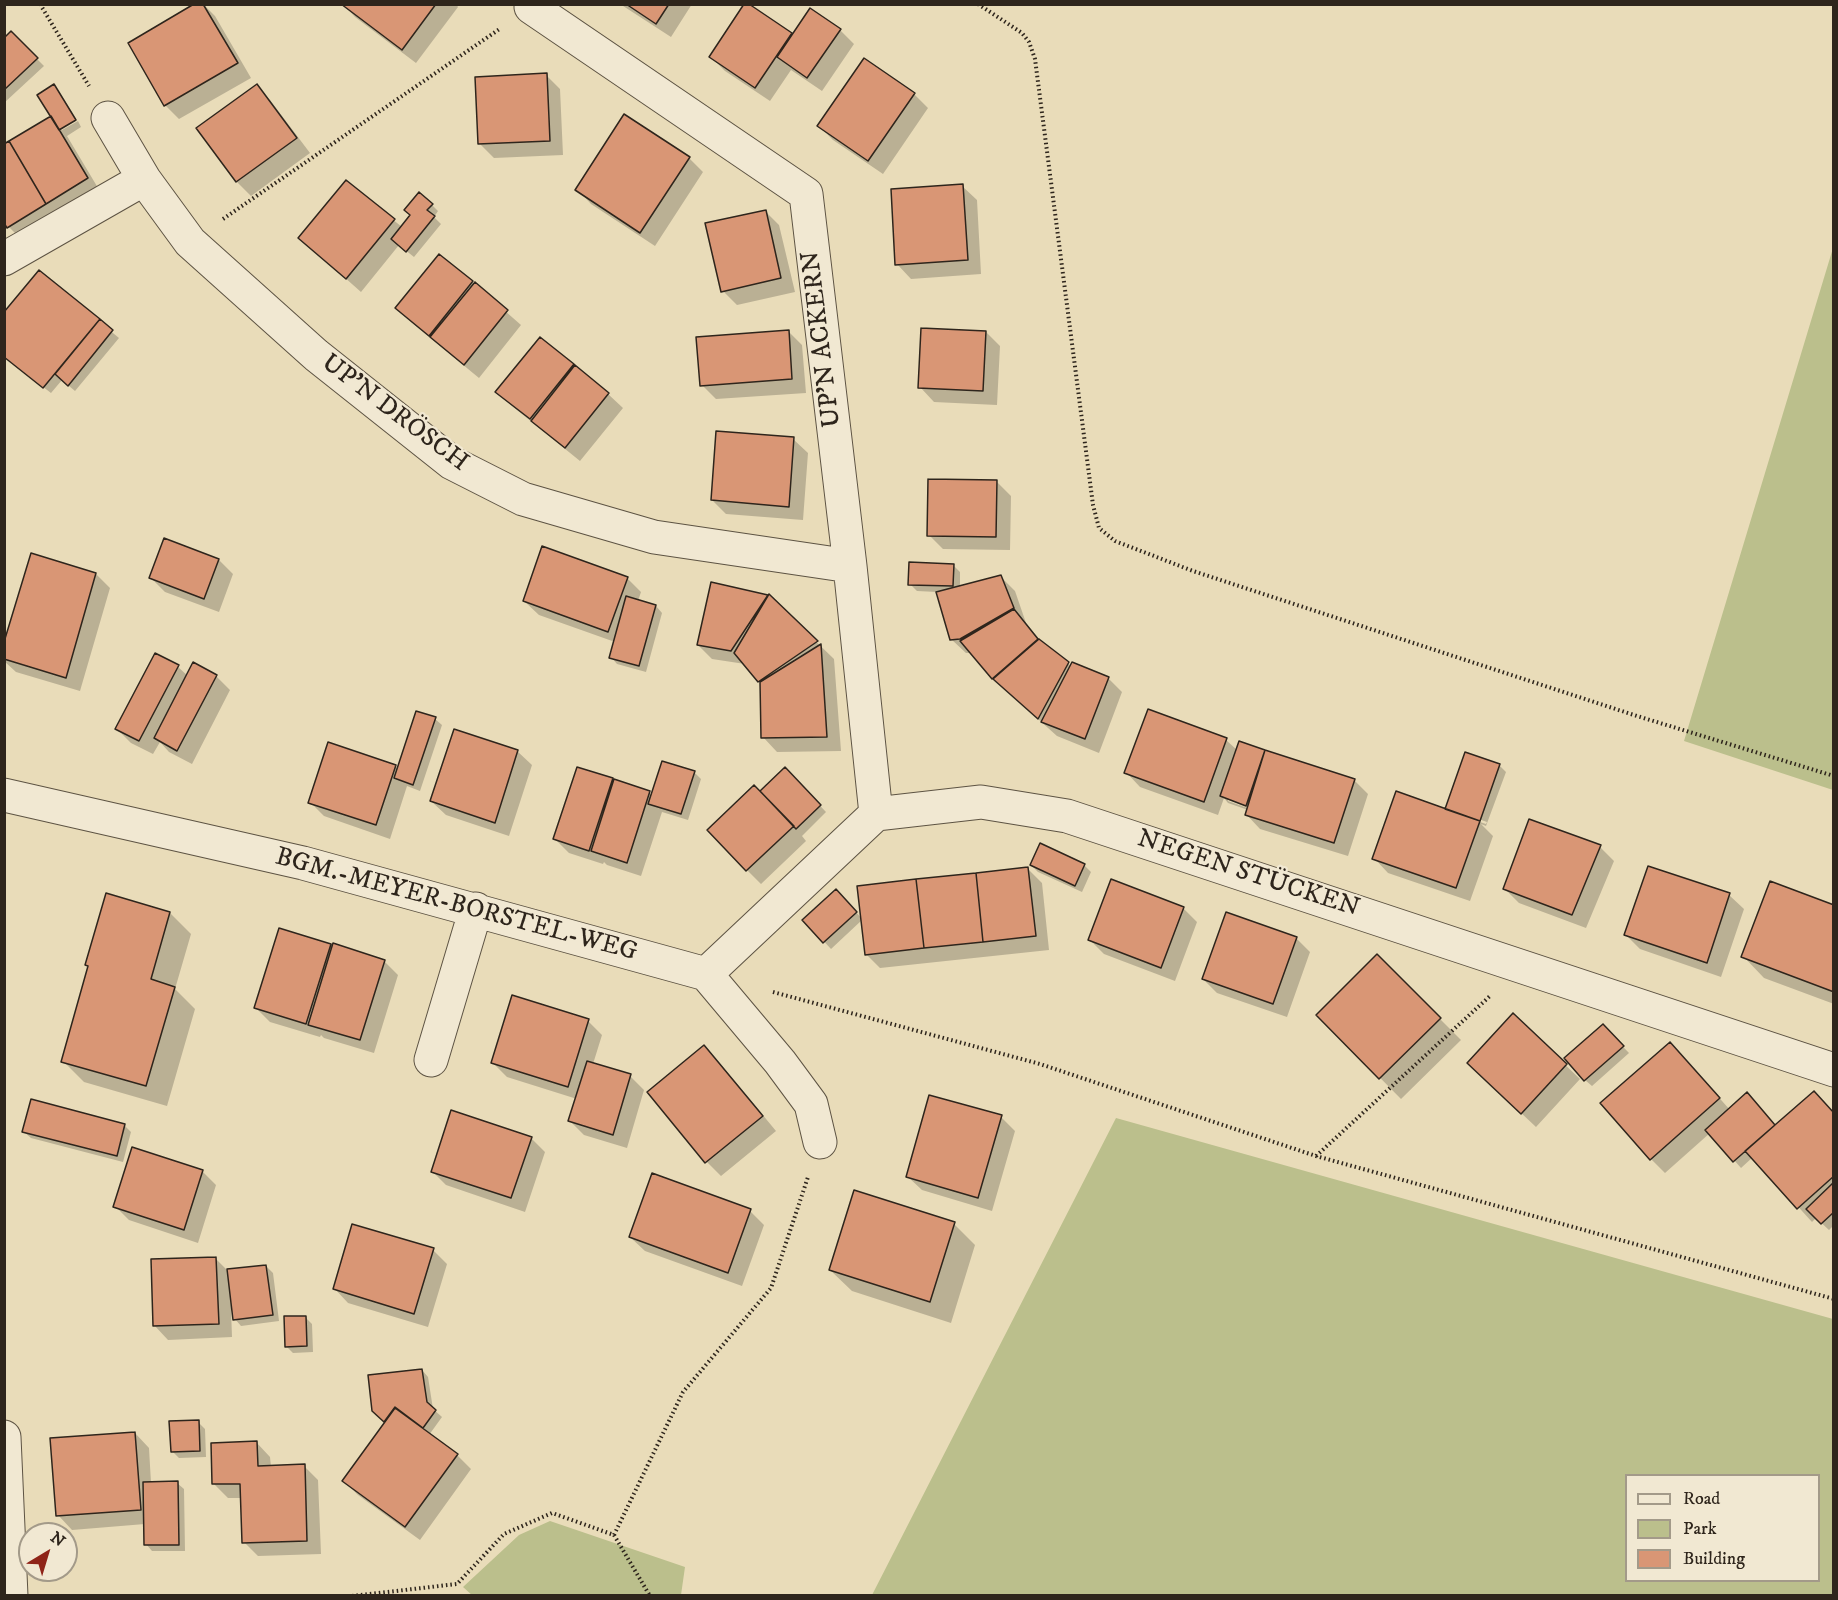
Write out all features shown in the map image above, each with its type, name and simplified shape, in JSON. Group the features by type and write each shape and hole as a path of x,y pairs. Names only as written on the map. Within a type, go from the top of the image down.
{"street":[{"name":"UP'N ACKERN","path":"531,7 806,194 850,566 876,814"},
{"name":"UP'N DRÖSCH","path":"108,118 144,179 190,242 316,355 452,463 523,499 654,537 850,566"},
{"path":"4,259 144,179"},
{"name":"BGM.-MEYER-BORSTEL-WEG","path":"4,795 303,863 706,974"},
{"name":"NEGEN STÜCKEN","path":"876,814 981,802 1067,816 1833,1070"},
{"path":"820,1142 811,1104 780,1062 706,974 876,814"},
{"path":"431,1059 476,909"},
{"path":"4,1437 11,1596"}],"path":[{"path":"40,4 108,118"},
{"path":"978,4 1022,33 1029,42 1035,59 1093,506 1099,528 1115,541 1192,571 1637,716 1833,776"},
{"path":"190,242 531,7"},
{"path":"1316,1156 1524,966"},
{"path":"764,989 1040,1064 1316,1156 1833,1299"},
{"path":"614,1535 683,1392 771,1288 820,1142"},
{"path":"352,1596 457,1584 504,1534 552,1513 614,1535 650,1596"}],"green space":[{"path":"1833,248 1833,790 1684,741"},
{"path":"1116,1118 1833,1319 1833,1595 872,1595"},
{"path":"550,1521 685,1567 681,1595 473,1596 463,1587 519,1535"}],"building":[{"path":"194,4 203,4 238,63 164,106 128,43"},
{"path":"341,4 436,4 402,50"},
{"path":"626,4 669,4 656,24"},
{"path":"744,4 749,4 792,33 755,88 709,57"},
{"path":"810,8 841,29 807,78 777,57"},
{"path":"11,31 38,58 4,90 4,38"},
{"path":"864,58 915,93 868,161 817,126"},
{"path":"547,73 550,141 478,144 475,77"},
{"path":"54,84 76,120 59,130 37,95"},
{"path":"257,84 297,138 236,182 196,128"},
{"path":"624,114 690,157 640,233 575,190"},
{"path":"51,116 88,178 46,204 9,141"},
{"path":"9,141 46,204 7,228 4,223 4,144"},
{"path":"346,180 395,219 346,279 298,238"},
{"path":"963,184 968,260 895,265 891,189"},
{"path":"419,192 433,204 427,210 435,216 406,252 391,239 410,215 404,210"},
{"path":"766,210 781,278 721,292 705,223"},
{"path":"439,254 473,281 429,336 395,308"},
{"path":"39,270 100,319 43,388 4,357 4,312"},
{"path":"475,282 508,310 464,365 430,337"},
{"path":"100,319 113,330 68,386 55,374"},
{"path":"921,328 986,331 983,391 918,388"},
{"path":"789,330 792,379 700,386 696,337"},
{"path":"540,337 574,364 530,419 495,392"},
{"path":"575,365 609,393 565,448 531,421"},
{"path":"716,431 794,437 789,507 711,500"},
{"path":"928,479 997,480 996,537 927,536"},
{"path":"164,538 219,559 204,599 149,578"},
{"path":"542,546 628,577 608,632 523,601"},
{"path":"31,553 96,573 66,678 4,659 4,642"},
{"path":"909,562 954,564 953,586 908,585"},
{"path":"1001,575 1014,608 960,639 950,640 936,592"},
{"path":"711,582 768,595 731,651 697,645"},
{"path":"769,594 818,641 758,682 734,653"},
{"path":"626,596 656,605 639,666 609,658"},
{"path":"1014,609 1038,639 992,679 960,641"},
{"path":"1039,639 1069,662 1038,719 993,679"},
{"path":"821,644 827,737 761,738 760,682"},
{"path":"155,653 179,665 139,741 115,729"},
{"path":"193,662 217,675 177,751 154,738"},
{"path":"1072,662 1109,677 1085,739 1041,722"},
{"path":"1148,709 1227,738 1204,802 1124,773"},
{"path":"416,711 436,717 413,785 394,778"},
{"path":"454,729 518,750 495,823 430,801"},
{"path":"1239,741 1265,750 1246,806 1220,796"},
{"path":"328,742 396,765 376,825 308,803"},
{"path":"1265,750 1355,779 1334,843 1245,815"},
{"path":"1465,752 1500,764 1480,821 1445,809"},
{"path":"662,761 695,771 681,814 648,804"},
{"path":"577,767 613,778 589,851 553,839"},
{"path":"785,767 821,805 796,829 760,791"},
{"path":"614,779 650,791 627,863 591,851"},
{"path":"754,785 794,826 746,871 707,830"},
{"path":"1396,791 1480,821 1456,888 1372,859"},
{"path":"1529,819 1601,845 1572,915 1503,889"},
{"path":"1040,843 1085,864 1075,886 1030,865"},
{"path":"1648,866 1730,893 1707,963 1624,935"},
{"path":"1028,867 1036,936 983,942 976,873"},
{"path":"976,873 983,942 924,948 916,879"},
{"path":"916,879 924,948 865,955 857,886"},
{"path":"1111,879 1184,907 1161,968 1088,940"},
{"path":"1770,881 1834,905 1834,992 1741,957"},
{"path":"836,889 857,912 823,943 802,920"},
{"path":"106,893 170,912 151,979 175,987 146,1086 61,1062"},
{"path":"1226,912 1297,937 1273,1004 1202,979"},
{"path":"279,928 331,944 306,1024 254,1008"},
{"path":"333,943 385,960 360,1040 308,1025"},
{"path":"1377,954 1441,1018 1379,1079 1316,1015"},
{"path":"512,995 589,1019 568,1087 491,1063"},
{"path":"1513,1013 1567,1064 1521,1114 1467,1063"},
{"path":"1603,1024 1624,1046 1584,1081 1564,1058"},
{"path":"1670,1042 1720,1098 1650,1160 1600,1103"},
{"path":"704,1045 763,1116 705,1163 647,1092"},
{"path":"587,1061 631,1074 613,1135 568,1121"},
{"path":"1814,1091 1834,1113 1834,1176 1797,1209 1745,1151"},
{"path":"1747,1092 1775,1125 1733,1162 1705,1130"},
{"path":"929,1095 1002,1115 978,1198 906,1177"},
{"path":"31,1099 125,1124 117,1156 22,1132"},
{"path":"451,1110 532,1137 511,1198 431,1172"},
{"path":"132,1147 203,1170 184,1230 113,1207"},
{"path":"652,1173 751,1209 728,1273 629,1237"},
{"path":"1834,1182 1834,1212 1821,1224 1806,1209"},
{"path":"854,1190 955,1222 930,1302 829,1270"},
{"path":"352,1224 434,1248 414,1314 333,1289"},
{"path":"216,1257 219,1324 153,1326 151,1259"},
{"path":"266,1265 273,1315 233,1320 227,1269"},
{"path":"284,1316 306,1316 307,1346 285,1347"},
{"path":"422,1369 427,1402 436,1410 423,1428 395,1407 384,1422 372,1411 368,1375"},
{"path":"395,1408 458,1454 405,1527 342,1481"},
{"path":"199,1420 200,1451 171,1452 169,1421"},
{"path":"135,1432 141,1510 56,1516 50,1438"},
{"path":"257,1441 258,1466 305,1464 307,1541 242,1543 240,1484 212,1484 211,1443"},
{"path":"178,1481 179,1545 144,1545 143,1482"}]}
